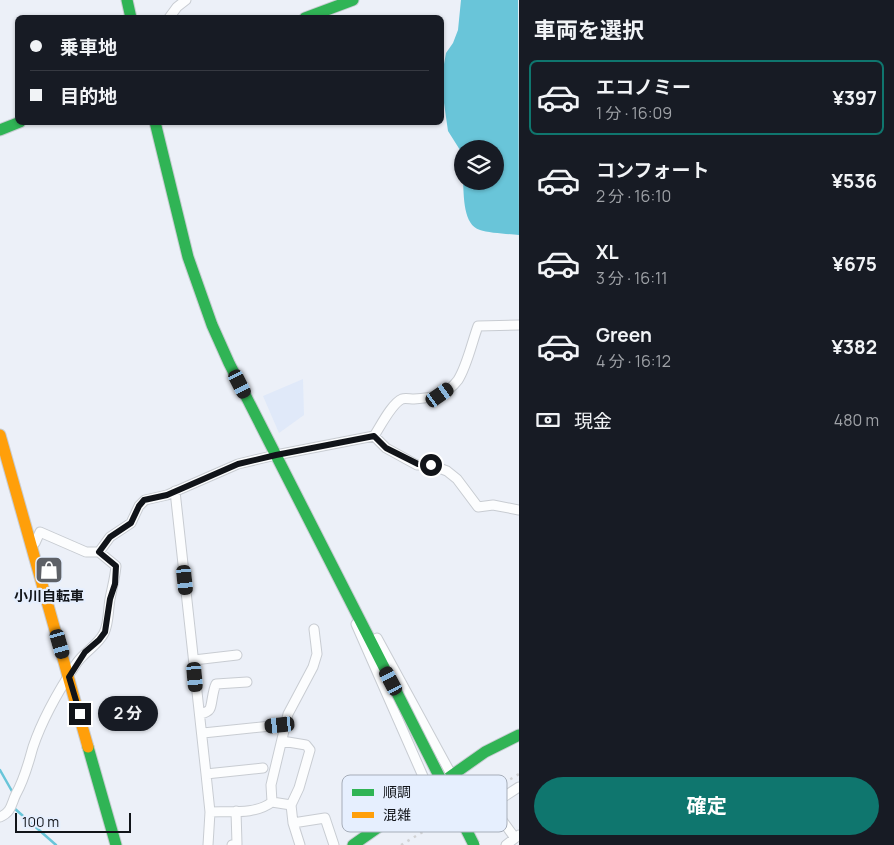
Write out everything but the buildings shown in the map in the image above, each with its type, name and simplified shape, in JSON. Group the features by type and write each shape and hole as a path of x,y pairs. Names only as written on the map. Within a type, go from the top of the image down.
{"street":[{"path":"128,0 131,15"},
{"path":"171,15 186,0"},
{"path":"313,15 353,0"},
{"path":"0,130 15,124"},
{"path":"156,125 185,248 199,291 229,363 439,775"},
{"path":"99,552 110,537 131,523 144,500 175,491 238,464 374,436 395,405 402,399 431,398 440,395 450,388 462,372 478,326 519,325"},
{"path":"0,435 116,845"},
{"path":"374,436 386,448 418,464 431,465 447,471 457,479 478,507 493,505 519,510"},
{"path":"175,491 203,733 210,812 208,845"},
{"path":"0,818 10,810 15,795 26,774 45,716 54,703 58,691 85,652 105,632 116,566 99,552 79,550 40,532 35,543 31,544"},
{"path":"353,606 368,623 451,774 485,752 519,735"},
{"path":"353,606 356,626 422,775"},
{"path":"272,802 271,785 288,714 313,667 317,654 314,629"},
{"path":"194,660 237,655"},
{"path":"201,714 212,707 212,691 216,684 247,682"},
{"path":"203,733 280,725"},
{"path":"282,741 306,745 310,750 299,788 291,805 292,824 300,845"},
{"path":"206,774 263,768"},
{"path":"507,794 519,787"},
{"path":"210,812 256,810 272,802 291,805"},
{"path":"232,845 237,844 236,811"},
{"path":"292,824 325,818 334,845"},
{"path":"506,845 517,837 507,824"},
{"path":"353,845 371,832"},
{"path":"467,832 474,845"}],"shaded area":[{"path":"303,379 304,415 279,433 263,396"}],"water":[{"path":"461,0 518,0 519,235 480,230 474,227 467,216 463,190 504,190 504,140 454,140 448,131 444,103 444,64 446,53 453,43 458,30"}],"waterway":[{"path":"0,770 13,793"},
{"path":"14,806 56,845"}],"railway":[{"path":"507,781 519,774"},
{"path":"401,845 423,832"}],"traffic: fast":[{"path":"127,0 130,15"},
{"path":"313,15 353,0"},
{"path":"0,130 15,124"},
{"path":"156,125 188,257 212,325 229,363 391,681"},
{"path":"391,681 439,775"},
{"path":"452,775 485,752 519,735"},
{"path":"88,747 116,845"},
{"path":"353,845 371,832"},
{"path":"467,832 474,845"}],"traffic: slow":[{"path":"0,435 88,747"}],"place":[{"name":"小川自転車","path":"49,570"}],"route":[{"path":"80,714 69,677 85,652 105,632 110,599 115,584 116,566 99,552 110,537 131,523 144,500 167,495 238,464 374,436 386,448 418,464 431,465"}]}
